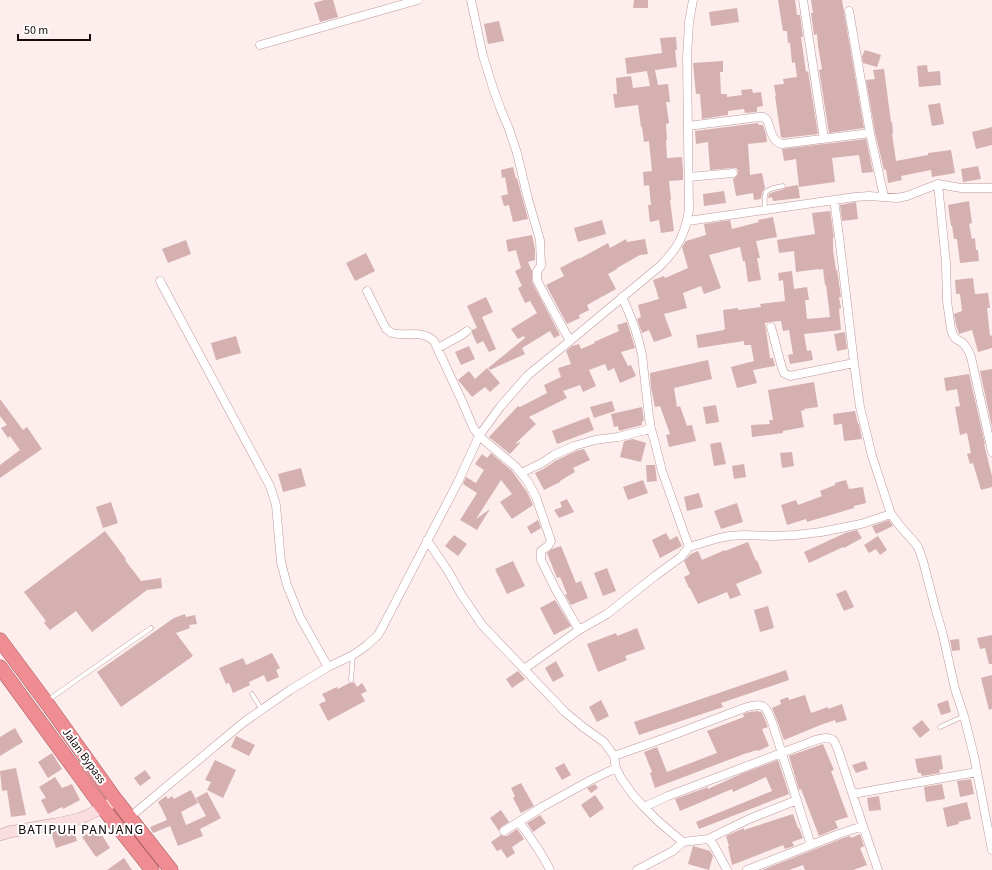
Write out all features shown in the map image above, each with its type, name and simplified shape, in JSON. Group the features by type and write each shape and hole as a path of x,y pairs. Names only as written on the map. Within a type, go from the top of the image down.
{"highway":[{"name":"Jalan Bypass","path":"0,640 116,800 171,870"},
{"name":"Jalan Bypass","path":"2,672 103,808 152,870"}],"street":[{"path":"260,45 418,0"},
{"path":"471,0 494,91 510,129 540,240 541,266 537,271 537,280 570,341"},
{"path":"130,817 230,734 262,710 290,690 328,667 353,655 378,635 458,482 479,436 500,407 528,375 660,266 677,246 683,236 688,221 689,210 687,58 693,0"},
{"path":"802,0 824,139"},
{"path":"849,11 870,133 884,197"},
{"path":"688,126 763,117 767,120 774,140 777,143 782,144 870,133"},
{"path":"689,177 733,173"},
{"path":"688,221 855,197 869,196 897,198 907,196 938,184 961,188 992,188"},
{"path":"938,184 946,263 947,301 951,329 956,339 963,343 970,354 992,452"},
{"path":"834,200 854,363 860,407 866,435 891,514 918,547 923,561 942,631 955,689 964,716 977,772 992,850"},
{"path":"160,281 270,486 276,505 281,562 288,585 300,617 328,667"},
{"path":"367,291 386,329 392,333 421,334 429,336 434,341 461,398 470,421 479,436 516,467 528,482 536,497 551,541 550,544 541,551 541,560 579,630"},
{"path":"622,297 632,319 640,346 648,417 662,471 689,547"},
{"path":"771,327 782,368 784,373 790,376 854,363"},
{"path":"438,348 467,331"},
{"path":"521,473 574,446 595,440 618,437 651,429"},
{"path":"524,669 579,630 612,610 681,557 689,547 730,536 773,536 821,532 861,524 891,514"},
{"path":"427,540 482,625 565,712 604,742 614,756 616,768 621,778 633,795 644,807 683,842"},
{"path":"614,756 747,707 757,704 763,706 767,710 772,722 811,845"},
{"path":"644,807 668,796 822,738 831,739 837,747 853,794 875,869"},
{"path":"504,831 542,807 590,780 616,768"},
{"path":"853,794 977,772"},
{"path":"0,835 78,819 103,808 116,800"},
{"path":"637,870 673,851 683,842 708,839 749,819 797,800"},
{"path":"519,822 546,861 550,870"},
{"path":"747,870 863,826"},
{"path":"708,839 713,844 727,870"}],"lane":[{"path":"765,210 765,191 783,186"},
{"path":"46,702 150,628"},
{"path":"351,680 353,655"},
{"path":"252,694 262,710"},
{"path":"940,727 964,716"}],"building":[{"path":"324,0 333,0 338,17 320,22 314,3"},
{"path":"634,0 648,0 648,8 633,8"},
{"path":"778,0 795,0 797,15 800,15 803,37 801,37 806,72 808,71 818,134 781,137 774,85 784,84 783,79 797,77 795,62 792,63 787,31 783,31"},
{"path":"811,0 842,0 864,128 829,133 819,70 822,69 817,34 814,35 811,13 813,13"},
{"path":"737,8 739,22 711,26 709,12"},
{"path":"499,21 504,41 488,44 484,24"},
{"path":"676,37 677,50 675,50 677,67 655,70 658,85 668,84 670,102 666,102 669,123 666,124 667,158 682,157 683,170 683,180 669,181 674,231 661,233 659,220 650,222 648,205 651,205 649,185 644,186 643,172 652,171 649,141 644,142 638,105 615,108 613,94 617,94 616,78 631,76 633,88 650,86 647,71 627,74 625,58 662,53 660,38"},
{"path":"865,50 881,55 877,67 863,63 862,56"},
{"path":"723,61 723,72 720,72 721,94 727,94 727,97 742,95 741,90 752,89 753,93 761,92 763,106 757,107 757,112 745,113 744,109 728,111 728,115 702,119 700,94 696,94 693,63"},
{"path":"927,65 928,72 940,71 941,85 919,87 917,66"},
{"path":"884,69 896,161 928,155 928,153 951,150 955,173 932,177 931,170 901,176 902,180 888,183 886,169 884,170 875,132 866,80 875,79 873,70"},
{"path":"940,103 944,124 932,126 928,105"},
{"path":"758,123 759,125 763,125 767,142 748,144 750,175 762,173 765,188 761,199 754,200 753,193 736,196 733,179 738,173 736,168 710,170 708,142 696,144 695,131"},
{"path":"992,127 992,145 976,149 972,132"},
{"path":"866,139 873,172 862,173 859,155 832,158 835,182 799,187 796,159 784,161 782,149"},
{"path":"978,166 981,179 963,182 961,169"},
{"path":"513,167 528,219 513,222 509,205 504,206 501,196 508,194 505,177 502,178 501,170"},
{"path":"798,185 800,198 773,201 772,197 768,198 769,194 773,192 786,187"},
{"path":"724,191 726,203 704,206 703,194"},
{"path":"969,201 972,223 969,224 972,239 975,238 979,261 960,263 957,239 954,239 948,205"},
{"path":"856,202 858,219 842,221 840,205"},
{"path":"830,211 834,237 833,250 841,297 839,297 841,308 839,309 841,330 804,334 807,351 811,350 813,360 790,364 788,355 793,354 789,330 783,331 781,321 765,323 770,358 773,358 775,366 753,370 757,383 737,388 731,367 754,361 751,345 744,345 744,341 698,348 696,335 724,330 723,310 761,307 760,304 785,301 783,280 779,281 778,273 792,271 794,289 807,287 809,300 805,300 807,319 830,317 823,269 796,272 794,251 779,253 777,240 815,234 812,213"},
{"path":"773,217 777,237 756,241 760,258 757,258 761,280 748,282 745,261 743,261 740,247 709,255 721,288 704,294 701,286 683,293 687,308 664,314 672,336 654,342 649,330 642,333 637,319 641,317 638,305 659,299 653,280 664,276 665,278 688,268 682,247 686,241 706,235 704,224 730,220 732,229 759,222 758,220"},
{"path":"602,220 606,234 578,242 574,228"},
{"path":"532,235 535,249 535,260 528,262 532,271 532,282 560,335 554,338 550,331 522,348 525,354 490,370 488,368 525,338 524,336 518,339 511,329 537,313 530,301 525,303 518,288 522,286 515,271 521,268 516,250 508,252 506,240"},
{"path":"626,239 627,242 645,239 648,254 640,255 608,274 616,289 587,305 589,310 579,315 580,318 567,324 546,285 564,276 560,268 608,243 610,248"},
{"path":"186,240 191,254 168,263 162,249"},
{"path":"366,253 375,271 355,281 346,263"},
{"path":"973,278 975,294 988,293 990,308 987,308 990,336 992,335 992,348 978,352 972,330 959,334 954,314 962,311 960,294 956,294 955,280"},
{"path":"486,297 493,312 482,317 496,349 489,352 483,341 477,344 472,330 477,328 467,306"},
{"path":"627,322 635,348 621,352 628,366 631,365 636,376 620,383 614,368 608,371 605,364 589,370 596,386 583,392 580,385 563,391 567,398 529,417 536,424 515,444 521,442 510,454 489,437 518,406 520,407 547,393 544,385 561,377 558,368 571,364 566,351 572,346 579,344 581,349 595,343 594,342 619,331 617,325"},
{"path":"845,332 847,349 837,351 834,334"},
{"path":"236,336 241,353 216,360 211,343"},
{"path":"469,346 475,359 461,365 455,352"},
{"path":"708,360 712,379 674,388 677,407 680,406 687,426 692,425 696,441 669,447 666,435 670,434 660,406 655,407 650,373"},
{"path":"487,368 500,383 490,392 485,387 472,397 458,380 469,371 475,379"},
{"path":"992,369 992,427 980,371"},
{"path":"969,374 992,476 992,487 981,490 973,463 970,464 967,454 971,453 967,433 960,435 955,407 960,406 957,389 946,391 944,378"},
{"path":"814,382 818,407 804,409 805,410 801,411 804,427 783,431 783,433 752,437 751,425 770,424 769,420 773,420 768,390"},
{"path":"0,399 23,430 27,427 42,449 0,478 0,465 20,450 10,436 8,438 1,428 7,425 0,416"},
{"path":"612,401 615,411 594,418 590,407"},
{"path":"716,405 719,422 706,424 703,407"},
{"path":"642,407 644,421 642,421 642,425 619,431 618,426 614,427 611,414"},
{"path":"855,411 862,439 844,441 842,424 834,425 833,414"},
{"path":"589,417 594,430 557,444 552,431"},
{"path":"633,439 646,443 641,462 620,457 624,441"},
{"path":"721,442 726,464 714,466 710,444"},
{"path":"584,449 590,460 573,468 575,472 544,490 535,473 557,460"},
{"path":"792,452 794,466 782,468 780,453"},
{"path":"491,453 512,471 527,492 533,505 512,519 500,502 512,494 501,480 476,519 490,509 477,530 460,520 477,493 463,484 466,477 476,483 484,470 475,464 482,454 487,458"},
{"path":"744,464 746,477 734,479 732,466"},
{"path":"646,465 655,465 657,481 647,482"},
{"path":"301,468 306,486 283,492 278,474"},
{"path":"643,480 648,493 628,500 623,487"},
{"path":"846,480 849,489 863,487 866,503 807,522 806,519 787,525 781,505 796,500 798,505 822,496 820,491 835,485 835,483"},
{"path":"699,493 703,507 687,511 684,497"},
{"path":"567,499 574,512 559,518 554,510 562,507 560,502"},
{"path":"111,502 118,523 103,528 96,507"},
{"path":"737,503 743,522 721,529 714,511"},
{"path":"538,520 541,528 531,534 527,527"},
{"path":"889,520 893,526 876,534 872,526"},
{"path":"857,530 862,538 844,548 843,547 809,563 804,552 845,533"},
{"path":"105,531 141,581 161,578 162,588 147,590 92,632 76,611 50,630 44,623 46,621 24,592"},
{"path":"666,533 670,540 677,536 682,546 660,558 652,540"},
{"path":"454,535 467,544 458,556 445,546"},
{"path":"878,536 887,550 880,555 876,549 869,553 864,545"},
{"path":"748,542 762,573 736,584 741,595 730,599 727,592 698,604 684,577 690,574 684,561 691,554 698,551 702,560"},
{"path":"561,546 576,583 581,581 588,598 571,605 565,595 567,594 560,577 557,578 547,553 552,549"},
{"path":"513,561 525,586 507,594 495,569"},
{"path":"607,568 616,591 603,596 594,573"},
{"path":"846,590 854,607 844,611 836,594"},
{"path":"555,600 571,626 554,635 540,608"},
{"path":"768,606 774,628 760,632 754,610"},
{"path":"185,614 186,617 195,615 197,624 189,625 190,628 176,633 193,656 121,707 97,672 174,618"},
{"path":"637,628 645,649 625,656 627,660 598,672 587,644 616,633 617,636"},
{"path":"992,635 992,664 989,664 985,648 980,649 977,638"},
{"path":"959,639 960,650 952,651 950,640"},
{"path":"272,653 280,668 276,670 279,677 267,682 264,675 249,682 250,685 233,693 229,683 226,684 219,668 243,658 246,665"},
{"path":"556,661 564,676 553,682 545,668"},
{"path":"786,670 789,680 721,703 723,707 639,735 634,722"},
{"path":"518,671 525,679 512,688 506,679"},
{"path":"992,675 992,709 989,710 981,678"},
{"path":"354,682 357,687 362,683 367,691 361,694 365,701 328,721 319,704 326,701 322,694 337,687 338,689"},
{"path":"805,695 811,713 842,704 847,720 836,723 835,720 784,740 772,708 781,704 780,700 788,697 789,700"},
{"path":"601,700 609,716 597,722 589,707"},
{"path":"948,700 951,712 941,715 937,704"},
{"path":"758,711 762,713 768,727 762,729 769,746 655,788 650,773 652,772 644,752 657,747 667,772 717,753 707,731 744,717 743,714"},
{"path":"922,720 930,730 920,738 912,728"},
{"path":"15,728 23,742 0,756 0,737"},
{"path":"236,736 255,745 249,756 231,747"},
{"path":"823,744 834,770 831,771 848,817 835,821 838,828 819,836 801,789 799,790 789,756"},
{"path":"52,753 62,769 48,778 38,762"},
{"path":"941,755 943,769 939,770 940,773 922,776 921,773 918,773 915,759"},
{"path":"215,760 236,770 223,798 207,790 211,782 205,780"},
{"path":"778,760 789,794 699,829 696,822 772,791 766,777 733,792 732,789 680,811 675,799 708,787 708,789 743,773"},
{"path":"865,761 868,769 856,773 852,765"},
{"path":"564,763 571,775 562,780 555,768"},
{"path":"16,768 26,815 11,817 7,790 2,791 0,771"},
{"path":"145,770 151,778 140,786 134,778"},
{"path":"55,777 62,788 72,784 80,800 63,809 62,807 48,814 41,800 46,798 39,787"},
{"path":"971,779 974,794 960,797 957,781"},
{"path":"521,783 534,806 521,813 513,798 515,796 511,788"},
{"path":"595,784 598,788 591,793 587,788"},
{"path":"942,784 945,799 926,802 924,787"},
{"path":"191,790 198,803 181,812 186,825 206,816 196,798 207,792 221,818 200,829 203,836 178,846 170,826 153,833 150,827 167,820 158,802 166,796 168,799 172,796 174,799"},
{"path":"595,795 604,808 590,818 581,805"},
{"path":"879,796 881,810 869,811 867,798"},
{"path":"967,802 971,819 958,822 959,824 947,827 943,808"},
{"path":"501,810 509,822 501,827 499,831 490,818"},
{"path":"793,814 803,838 792,842 794,846 785,849 783,845 732,865 726,836 744,828 744,830"},
{"path":"540,815 546,823 533,832 527,823"},
{"path":"73,827 77,841 56,848 51,832"},
{"path":"97,827 110,848 96,857 82,837"},
{"path":"517,829 524,839 512,847 515,853 507,858 501,849 497,851 491,842 501,835 507,836"},
{"path":"860,834 864,846 860,848 867,865 853,870 805,870 803,865 789,870 762,870 841,839 850,836 851,838"},
{"path":"693,846 710,851 713,856 709,870 688,864"},
{"path":"124,858 132,870 107,870"}],"district":[{"name":"BATIPUH PANJANG","path":"81,830"}]}
